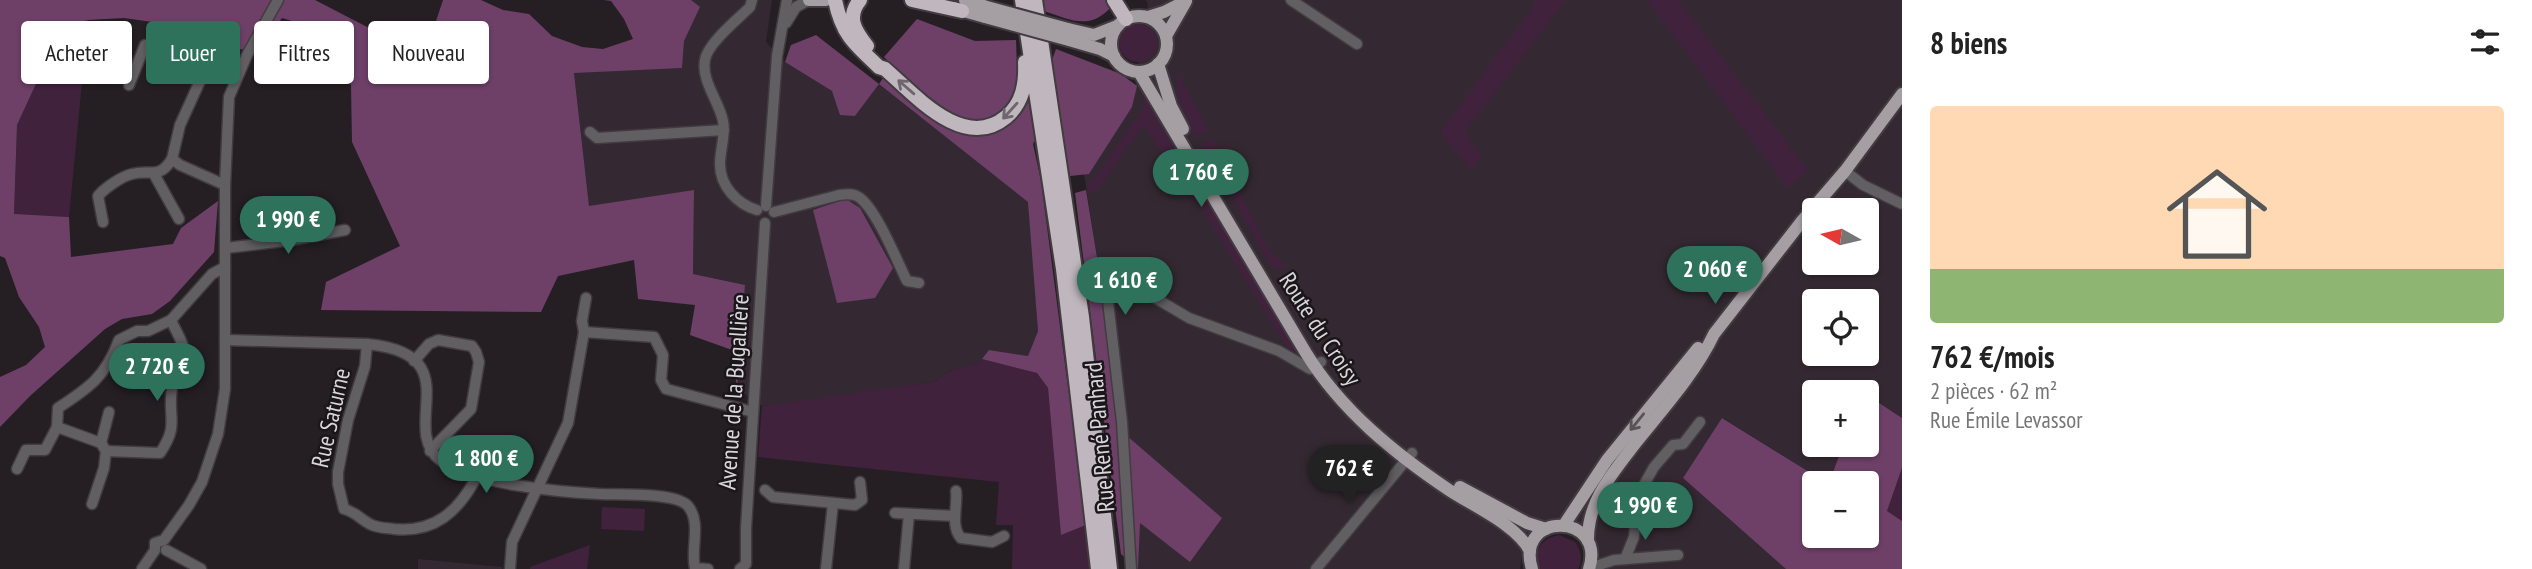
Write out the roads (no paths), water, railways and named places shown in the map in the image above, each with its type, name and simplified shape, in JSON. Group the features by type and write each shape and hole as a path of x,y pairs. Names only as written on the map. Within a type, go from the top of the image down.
{"highway":[{"path":"835,0 839,19 849,39 879,67 948,120 966,127 991,126 1013,110 1022,94 1026,76 1022,37 1026,23"},
{"path":"860,0 853,8 853,27 883,62 885,69"},
{"path":"912,0 963,6"},
{"path":"1022,0 1065,283 1098,569"},
{"path":"1035,0 1083,330 1110,569"},
{"path":"1114,0 1122,22"}],"main road":[{"path":"809,0 825,0"},
{"path":"926,0 963,6 1069,34 1114,56 1124,67 1139,72 1158,64 1166,52 1166,36 1161,27 1148,17"},
{"path":"1069,34 1094,35 1138,16 1148,17 1164,12 1186,1"},
{"path":"1166,36 1186,1"},
{"path":"1114,56 1111,40 1122,22"},
{"name":"Route du Croisy","path":"1158,64 1164,89 1177,118 1318,365"},
{"name":"Route du Croisy","path":"1139,72 1318,365 1354,415 1518,535 1529,562"},
{"path":"1590,568 1590,521 1600,491 1693,368 1714,334 1900,102"},
{"path":"1529,562 1536,536 1545,529 1568,520 1614,451 1702,343 1714,334"},
{"name":"Route du Croisy","path":"1409,456 1467,492 1527,523 1545,529"},
{"path":"1568,520 1582,533 1590,547"}],"street":[{"path":"142,569 162,547 189,505 212,456 223,400 225,185 229,97 247,55 278,0"},
{"path":"752,0 750,7 709,49 705,59 705,73 722,117 724,130 720,162 725,185 742,203 766,210 839,195 859,197 877,223 907,281 919,283"},
{"path":"766,210 777,56 787,0"},
{"path":"781,33 796,7 809,0"},
{"path":"1291,0 1357,44"},
{"path":"103,222 99,196 103,191 132,173 153,174 167,167 172,159 180,125 205,70 145,45 129,85"},
{"path":"590,132 597,138 724,130"},
{"path":"172,159 180,166 225,185"},
{"path":"1846,171 1863,185 1902,204"},
{"path":"153,174 179,219"},
{"name":"Avenue de la Bugallière","path":"747,567 753,412 765,223 772,220 766,210"},
{"path":"226,248 345,230"},
{"path":"17,469 26,450 45,450 51,433 57,427 58,408 91,386 113,357 119,340 171,320 212,274 225,267"},
{"name":"Rue René Panhard","path":"1131,569 1122,422 1108,301 1111,286 1123,279 1189,318 1279,351 1310,369 1318,365"},
{"path":"510,569 512,542 568,423 584,332 582,321 586,298"},
{"path":"57,427 103,447 160,453 170,438 173,425 172,389 184,359 184,348 171,320"},
{"path":"584,332 654,337 663,355 661,380 666,389 753,412"},
{"path":"225,340 367,344 396,350 420,368 427,386 425,436 430,451 449,466 476,478 685,503 691,510 694,522 695,569 708,569"},
{"path":"414,361 429,344 438,340 472,346 479,362 471,409 430,451"},
{"name":"Rue Saturne","path":"367,344 365,366 348,420 338,472 344,509 355,512 373,526 419,528 452,513 465,499 476,478"},
{"path":"92,504 104,468 103,447 109,412"},
{"path":"1618,562 1634,537 1636,510 1645,483 1654,467 1673,445 1683,444 1700,422"},
{"path":"1316,569 1409,456"},
{"path":"765,490 773,497 855,505 862,500 860,482"},
{"path":"956,491 955,516 957,534 961,538 992,542 1004,536"},
{"path":"826,569 833,503"},
{"path":"895,513 955,516"},
{"path":"904,569 909,514"},
{"path":"162,547 201,569"},
{"path":"1590,547 1618,562"},
{"path":"1590,568 1678,555"}]}
